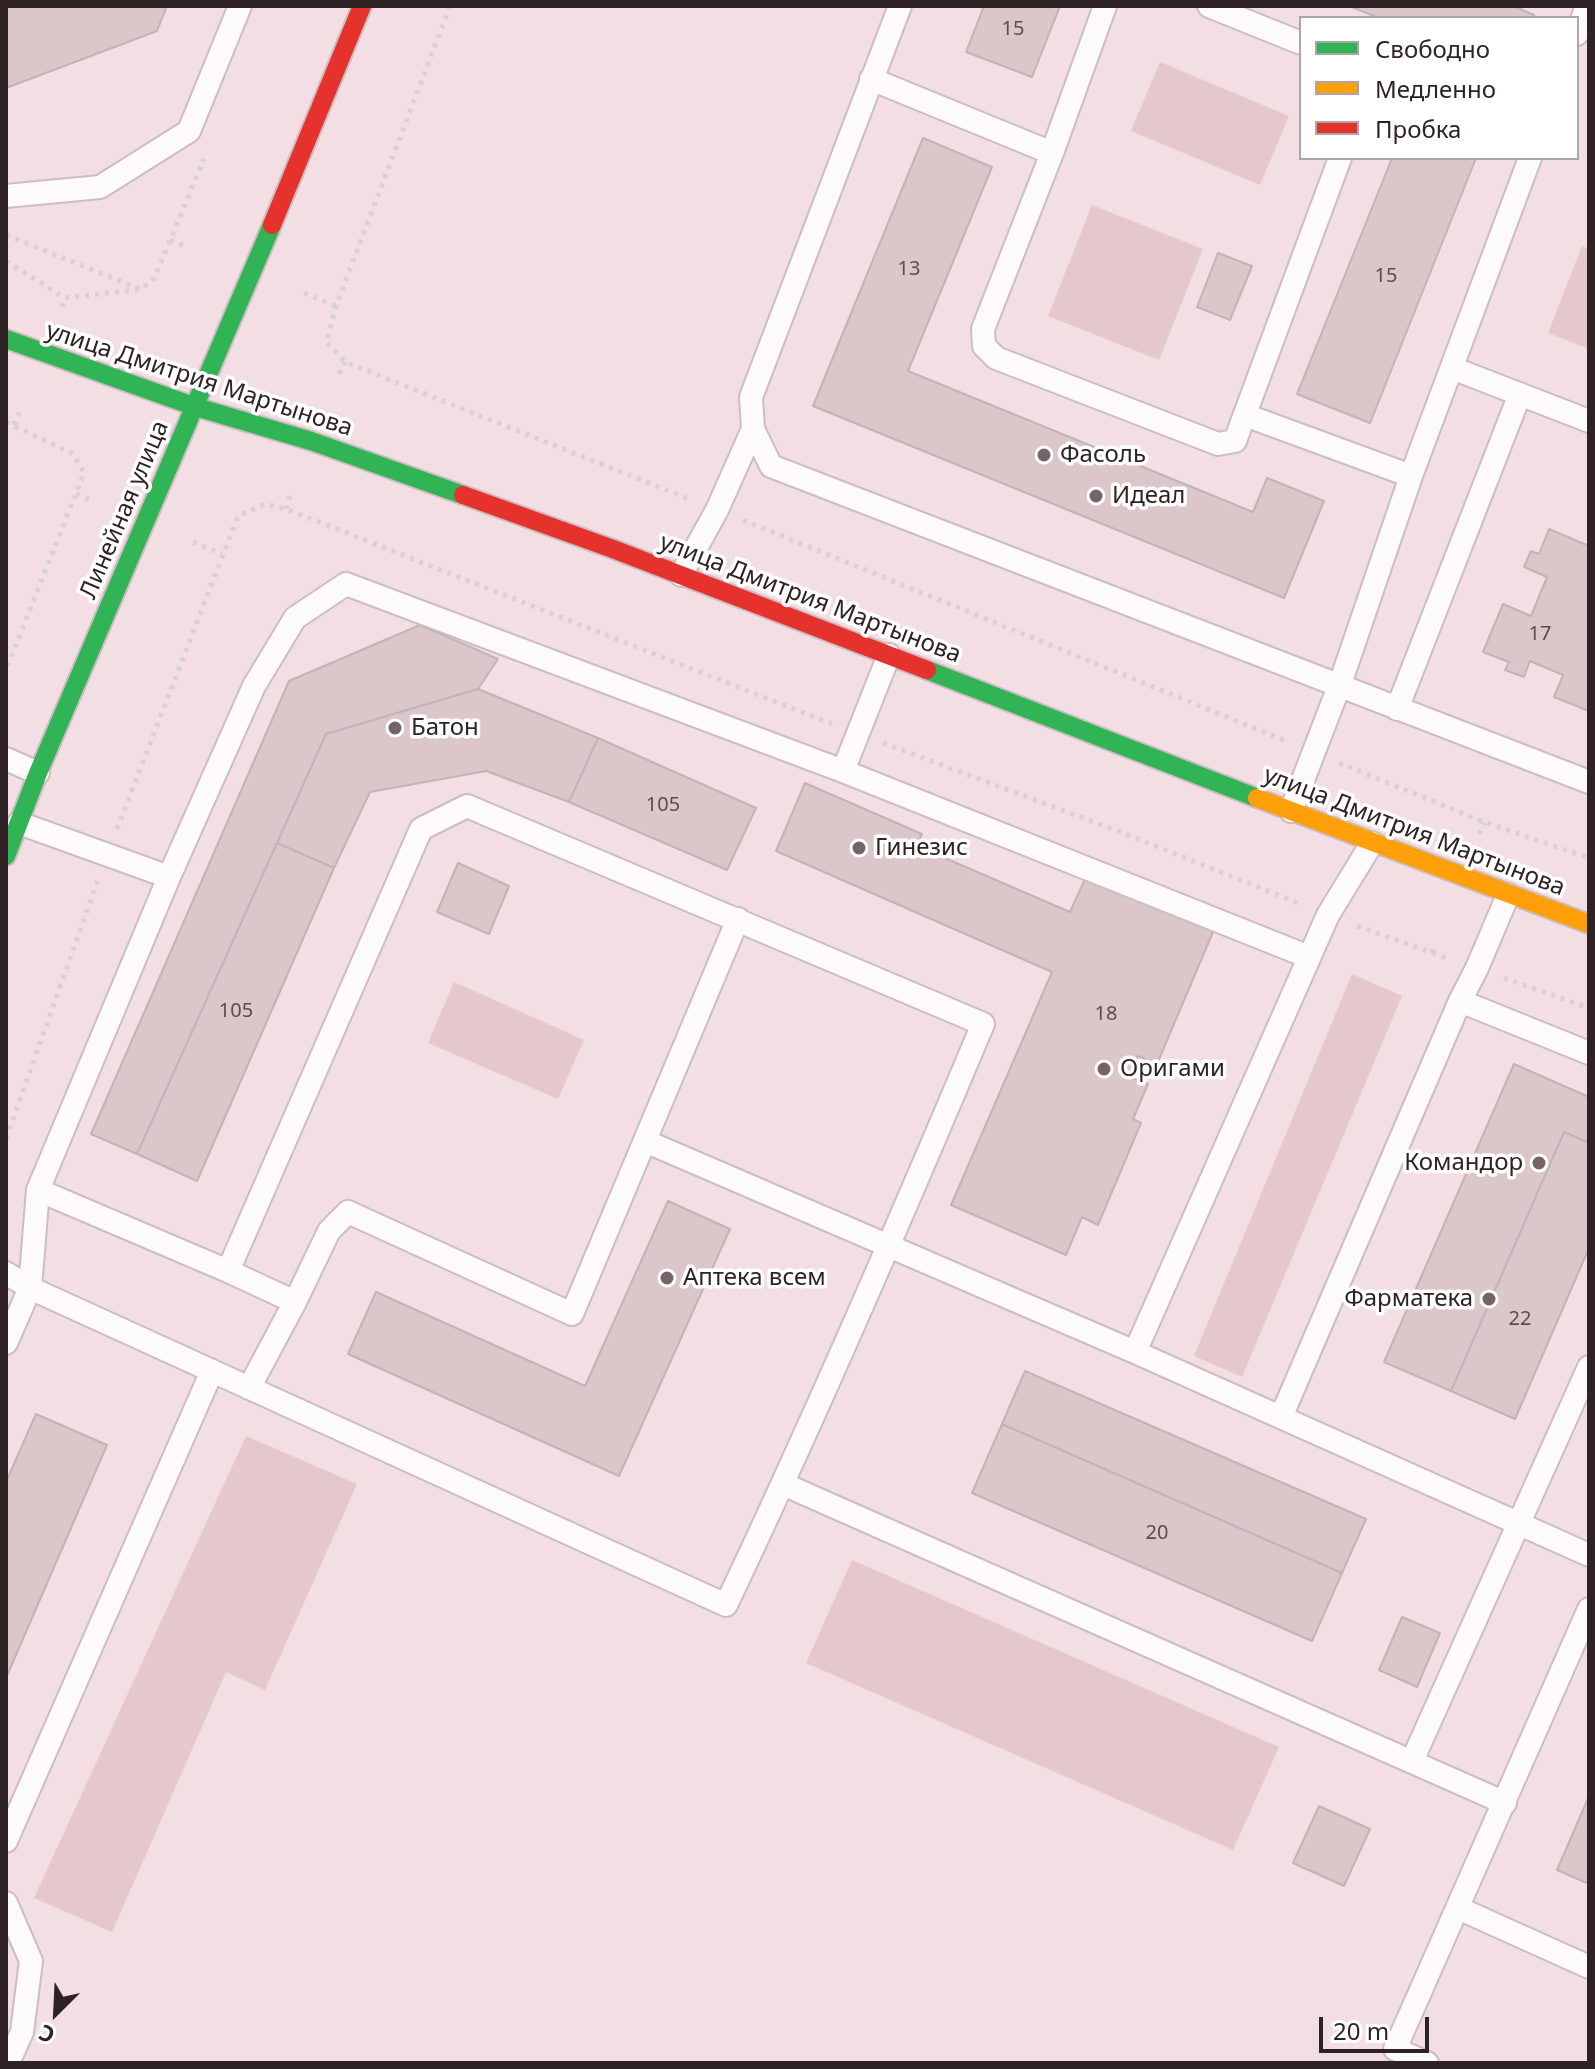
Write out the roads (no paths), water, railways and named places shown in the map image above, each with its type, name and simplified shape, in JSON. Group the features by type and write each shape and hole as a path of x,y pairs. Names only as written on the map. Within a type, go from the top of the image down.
{"street":[{"name":"Линейная улица","path":"6,856 38,773 196,407 362,6"},
{"name":"улица Дмитрия Мартынова","path":"6,339 196,407 311,441 681,575 1589,924"}],"lane":[{"path":"6,196 100,187 189,131 240,6"},
{"path":"900,6 751,397 753,429 771,466 1589,782"},
{"path":"1105,6 983,329 984,346 996,358 1218,444 1235,441 1339,160"},
{"path":"1209,6 1299,42"},
{"path":"1579,28 1587,6"},
{"path":"871,79 1052,153"},
{"path":"1291,811 1340,684 1411,476 1529,160"},
{"path":"1452,368 1589,421"},
{"path":"1397,709 1520,394"},
{"path":"1245,415 1411,476"},
{"path":"681,575 717,510 753,429"},
{"path":"6,1343 30,1288 38,1190 169,877 254,686 295,618 346,584 843,771 1309,957"},
{"path":"843,771 889,655"},
{"path":"6,759 38,773"},
{"path":"6,1273 30,1288 726,1605 891,1245 983,1024 467,806 421,829 228,1271"},
{"path":"19,823 169,877"},
{"path":"1135,1352 1328,915 1372,843"},
{"path":"1281,1417 1508,895"},
{"path":"249,1388 329,1231 348,1212 572,1314 738,919"},
{"path":"1460,1001 1589,1053"},
{"path":"645,1141 1135,1352 1589,1555"},
{"path":"38,1190 295,1302"},
{"path":"1412,1761 1589,1367"},
{"path":"6,1841 212,1371"},
{"path":"783,1484 1505,1803"},
{"path":"1427,2063 1389,2056 1505,1803 1589,1609"},
{"path":"6,1903 31,1961 22,2032 8,2063"},
{"path":"1458,1908 1589,1967"}],"place":[{"name":"Фасоль","path":"1044,455"},
{"name":"Идеал","path":"1096,496"},
{"name":"Батон","path":"395,728"},
{"name":"Гинезис","path":"859,848"},
{"name":"Оригами","path":"1104,1069"},
{"name":"Командор","path":"1539,1163"},
{"name":"Аптека всем","path":"667,1278"},
{"name":"Фарматека","path":"1489,1299"}]}
